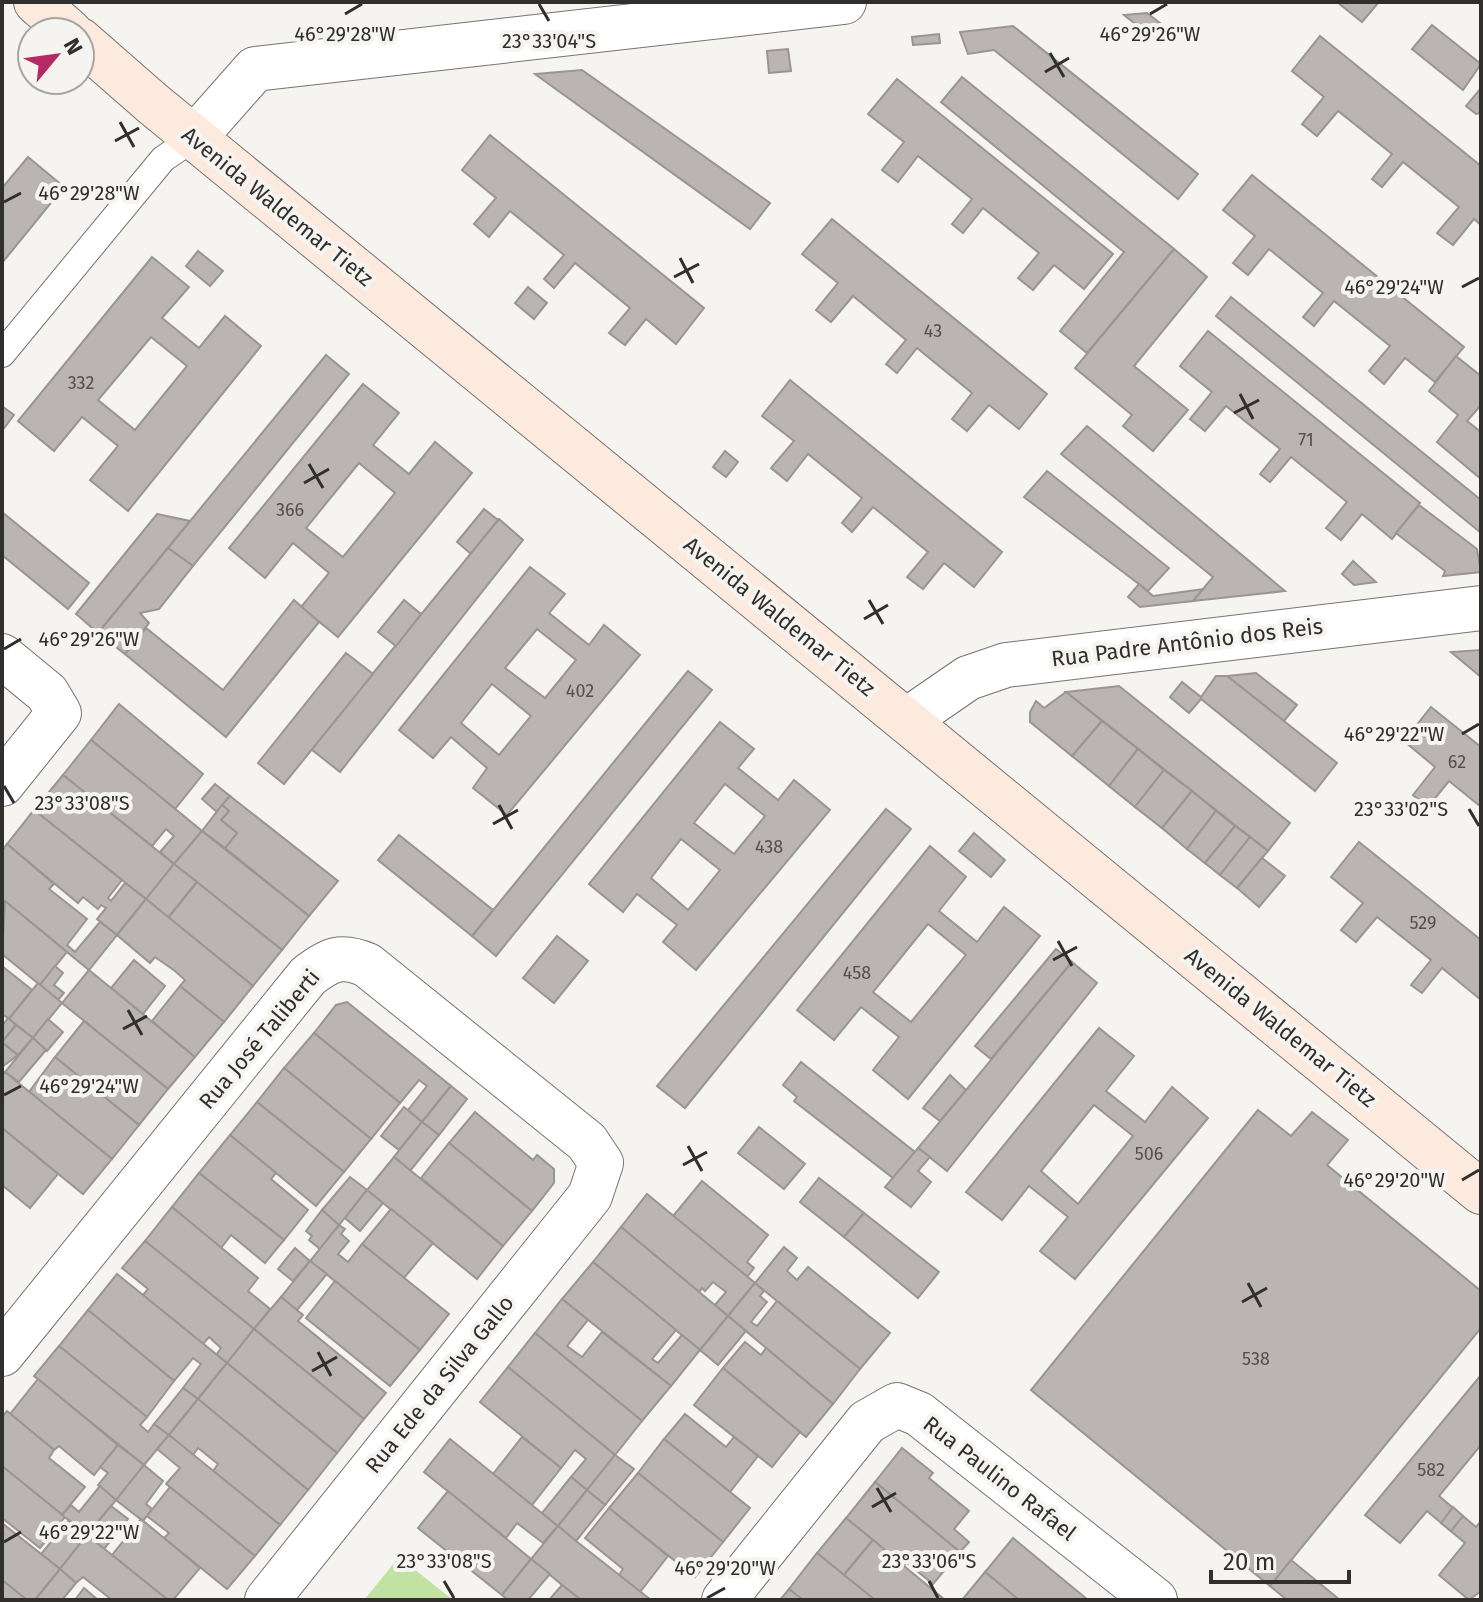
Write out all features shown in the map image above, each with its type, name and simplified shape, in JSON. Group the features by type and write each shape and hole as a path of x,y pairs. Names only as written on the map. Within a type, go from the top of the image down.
{"street":[{"path":"36,2 52,16"},
{"path":"194,138 255,69 844,2"},
{"name":"Avenida Waldemar Tietz","path":"96,54 194,138 1481,1192"},
{"name":"Rua Padre Antônio dos Reis","path":"907,720 968,678 1006,665 1481,608"},
{"path":"2,656 47,693 59,713 2,784"},
{"name":"Rua José Taliberti","path":"2,1354 308,976 330,959 347,956 367,965 587,1142 601,1163"},
{"name":"Rua Ede da Silva Gallo","path":"267,1600 590,1196 601,1163"},
{"name":"Rua Paulino Rafael","path":"724,1600 867,1422 897,1405 919,1414 1155,1600"}],"lane":[{"path":"2,354 163,159 194,138"}],"green space":[{"path":"399,1557 453,1600 364,1600"}],"building":[{"path":"1337,2 1379,2 1362,22"},
{"path":"1147,13 1165,27 1156,40 1124,15"},
{"path":"1432,25 1481,64 1463,90 1412,49"},
{"path":"1013,26 1198,174 1178,199 994,50 968,54 960,32"},
{"path":"939,34 940,43 913,45 912,37"},
{"path":"1320,36 1481,166 1481,225 1474,219 1453,245 1437,233 1459,207 1403,162 1382,187 1372,179 1392,154 1338,111 1317,136 1302,124 1324,97 1292,71"},
{"path":"788,49 791,71 769,73 767,51"},
{"path":"582,70 770,203 750,229 535,74"},
{"path":"962,77 1174,249 1087,353 1060,331 1124,252 941,102"},
{"path":"897,79 1113,254 1084,289 1054,265 1033,290 1018,278 1039,253 983,208 963,233 952,224 972,199 918,156 898,182 882,170 904,142 868,114"},
{"path":"1481,88 1481,113 1476,114 1466,106"},
{"path":"490,135 704,308 676,344 646,319 625,345 609,333 630,308 575,263 554,288 544,279 564,255 510,211 489,237 474,224 496,198 462,170"},
{"path":"28,157 64,187 2,263 2,188"},
{"path":"1252,175 1464,347 1435,382 1405,358 1384,384 1369,371 1390,346 1334,301 1314,326 1303,317 1323,293 1269,249 1248,275 1233,263 1255,236 1223,210"},
{"path":"832,219 1047,394 1019,429 989,405 967,431 952,419 972,393 917,348 897,373 886,364 906,340 853,296 831,322 816,310 838,283 802,254"},
{"path":"1174,249 1207,277 1134,366 1188,410 1153,451 1123,426 1132,415 1075,368"},
{"path":"198,251 223,271 210,286 186,266"},
{"path":"152,257 189,287 162,318 199,348 225,316 261,346 128,511 90,480 118,446 82,417 54,451 18,421","holes":["151,337 187,366 135,430 98,400"]},
{"path":"528,287 547,303 534,319 515,303"},
{"path":"1231,297 1481,500 1481,533 1216,316"},
{"path":"1208,331 1420,503 1392,539 1362,514 1341,540 1326,528 1347,502 1291,457 1270,482 1260,474 1280,449 1226,406 1205,431 1190,419 1212,392 1180,366"},
{"path":"326,355 349,374 193,566 168,548"},
{"path":"1456,356 1481,376 1481,405 1467,421 1481,432 1481,479 1437,442 1458,415 1429,391"},
{"path":"790,380 1002,552 974,587 944,563 923,589 907,577 928,552 873,507 852,532 842,523 862,498 808,454 787,481 771,468 794,441 762,416"},
{"path":"363,384 399,413 373,445 409,474 435,442 472,473 338,637 301,607 329,573 293,543 265,578 229,548","holes":["359,463 395,493 343,557 306,528"]},
{"path":"2,406 14,415 2,431"},
{"path":"1087,426 1285,591 1193,601 1213,577 1061,454"},
{"path":"725,451 738,462 726,477 713,467"},
{"path":"1047,471 1169,568 1148,591 1024,497"},
{"path":"1419,505 1477,549 1481,572 1443,576 1445,571 1396,533"},
{"path":"484,509 498,520 471,554 457,542"},
{"path":"2,512 89,583 68,609 2,555"},
{"path":"157,514 190,521 98,633 76,614"},
{"path":"499,519 523,540 340,772 311,749"},
{"path":"168,548 193,566 159,609 140,613 149,623 125,654 98,633"},
{"path":"1353,561 1376,582 1354,585 1342,574"},
{"path":"530,567 565,594 549,613 589,645 604,625 640,655 507,815 473,788 487,768 451,737 433,758 399,730","holes":["537,629 576,660 545,698 505,668","492,684 531,716 499,755 461,723"]},
{"path":"1139,584 1153,596 1203,589 1193,601 1140,607 1128,597"},
{"path":"294,600 319,622 226,737 125,654 146,628 223,690"},
{"path":"404,600 421,614 396,646 378,632"},
{"path":"1481,650 1481,677 1451,652"},
{"path":"346,653 373,674 284,784 258,763"},
{"path":"688,671 712,690 496,956 472,936"},
{"path":"1256,673 1297,705 1284,721 1227,676"},
{"path":"1216,676 1227,676 1337,763 1315,791 1201,699 1189,713 1170,697 1182,682 1201,697"},
{"path":"1119,686 1290,823 1268,851 1066,692"},
{"path":"1066,692 1102,721 1072,756 1030,722 1030,712 1036,701 1044,708"},
{"path":"119,704 203,774 175,809 91,740"},
{"path":"1431,707 1481,747 1481,807 1449,781 1428,807 1413,795 1435,767 1404,741"},
{"path":"1102,721 1138,749 1109,786 1072,756"},
{"path":"720,722 754,749 738,768 778,800 794,780 830,810 696,970 663,942 677,925 637,894 623,912 589,884","holes":["725,784 765,816 734,854 694,823","681,839 720,870 688,910 651,878"]},
{"path":"91,740 202,831 174,864 160,852 174,836 166,829 152,846 63,775"},
{"path":"1138,749 1164,770 1135,807 1109,786"},
{"path":"1164,770 1192,791 1162,828 1135,807"},
{"path":"63,775 174,864 146,899 34,810"},
{"path":"215,784 230,796 217,812 202,799"},
{"path":"1192,791 1216,811 1187,849 1162,828"},
{"path":"230,796 338,881 309,916 225,848 237,833 221,820 229,811 222,805"},
{"path":"222,805 229,811 221,820 237,833 225,848 202,831"},
{"path":"886,809 911,829 685,1108 657,1086"},
{"path":"34,810 122,880 108,898 111,901 125,883 146,899 117,935 97,919 106,908 101,905 98,909 83,897 78,903 7,844"},
{"path":"1216,811 1235,826 1205,863 1187,849"},
{"path":"1235,826 1250,837 1220,875 1205,863"},
{"path":"202,831 309,916 282,950 174,864"},
{"path":"974,833 1005,860 991,877 959,851"},
{"path":"399,835 493,910 472,936 378,860"},
{"path":"1250,837 1268,851 1237,888 1220,875"},
{"path":"1359,842 1481,940 1481,1000 1442,968 1422,993 1411,985 1431,960 1377,917 1356,942 1341,930 1363,903 1331,877"},
{"path":"7,844 54,884 49,889 87,919 67,945 75,952 100,922 117,935 89,970 2,899 2,851"},
{"path":"930,846 966,877 939,911 977,942 1004,907 1040,936 908,1099 873,1070 899,1037 861,1007 834,1040 797,1010","holes":["928,924 966,955 911,1022 873,992"]},
{"path":"1262,858 1285,876 1259,907 1237,888"},
{"path":"174,864 197,882 168,918 146,899"},
{"path":"197,882 282,950 253,986 168,918"},
{"path":"146,899 253,986 224,1022 180,986 185,980 175,971 155,957 150,963 117,935"},
{"path":"5,901 67,952 40,985 2,954"},
{"path":"557,936 588,961 554,1003 523,978"},
{"path":"1056,949 1072,962 991,1059 975,1046"},
{"path":"134,960 165,986 143,1014 111,988"},
{"path":"1072,962 1097,983 947,1171 918,1148"},
{"path":"2,966 32,990 9,1019 2,1014"},
{"path":"55,966 63,973 54,985 64,993 58,1000 40,985"},
{"path":"89,970 195,1057 168,1089 62,1003"},
{"path":"38,983 62,1003 33,1038 9,1019"},
{"path":"180,986 224,1022 195,1057 152,1021"},
{"path":"347,1002 451,1086 422,1122 408,1110 427,1086 419,1080 400,1103 314,1033 336,1005"},
{"path":"8,1018 16,1025 2,1042 2,1026"},
{"path":"48,1019 63,1032 47,1051 33,1038"},
{"path":"84,1021 168,1089 139,1125 55,1057"},
{"path":"16,1025 33,1038 18,1055 2,1042"},
{"path":"1099,1028 1134,1056 1106,1091 1145,1122 1172,1087 1208,1118 1075,1279 1040,1251 1068,1217 1029,1186 1002,1220 966,1192","holes":["1094,1105 1133,1136 1078,1204 1041,1171"]},
{"path":"314,1033 400,1103 371,1139 284,1068"},
{"path":"33,1038 46,1050 19,1082 5,1072"},
{"path":"2,1042 18,1055 2,1067"},
{"path":"55,1057 139,1125 112,1159 29,1092"},
{"path":"801,1062 915,1152 893,1178 794,1101 797,1097 783,1085"},
{"path":"284,1068 371,1139 344,1172 257,1102"},
{"path":"5,1072 112,1159 83,1194 2,1128 2,1076"},
{"path":"950,1075 966,1090 940,1121 923,1108"},
{"path":"451,1086 467,1099 439,1135 422,1122"},
{"path":"257,1102 344,1172 316,1206 230,1135"},
{"path":"404,1107 422,1122 399,1150 381,1136"},
{"path":"1258,1110 1291,1136 1312,1112 1348,1140 1327,1165 1481,1291 1481,1328 1270,1586 1031,1390"},
{"path":"475,1112 533,1160 537,1155 554,1169 554,1183 532,1211 449,1143"},
{"path":"422,1122 439,1135 410,1171 394,1157"},
{"path":"759,1127 805,1164 784,1189 738,1153"},
{"path":"2,1128 58,1174 30,1208 2,1185"},
{"path":"230,1135 276,1173 271,1179 308,1210 284,1240 199,1173"},
{"path":"449,1143 532,1211 503,1246 421,1178"},
{"path":"918,1148 930,1157 918,1171 931,1182 911,1207 885,1187"},
{"path":"394,1157 503,1246 477,1279 367,1190"},
{"path":"199,1173 284,1240 265,1263 231,1235 221,1248 172,1207"},
{"path":"350,1177 367,1190 339,1225 322,1210"},
{"path":"819,1178 864,1213 844,1237 800,1202"},
{"path":"702,1181 768,1235 747,1262 754,1268 747,1277 673,1216"},
{"path":"367,1190 383,1203 360,1231 345,1218"},
{"path":"647,1194 755,1283 728,1316 715,1305 726,1292 713,1282 705,1291 702,1288 699,1292 621,1227"},
{"path":"172,1207 258,1278 248,1291 270,1309 254,1329 145,1241"},
{"path":"391,1209 433,1243 404,1278 362,1244"},
{"path":"322,1210 339,1225 320,1249 309,1240 312,1236 306,1231"},
{"path":"864,1213 939,1272 918,1298 844,1237"},
{"path":"339,1225 345,1229 341,1234 349,1241 338,1254 348,1262 362,1244 449,1314 420,1350 310,1261"},
{"path":"621,1227 728,1316 700,1350 593,1262"},
{"path":"145,1241 254,1329 227,1363 216,1355 221,1348 209,1337 203,1344 143,1295 148,1289 122,1268"},
{"path":"784,1247 797,1258 787,1271 797,1280 808,1267 890,1333 860,1369 755,1283"},
{"path":"295,1248 310,1261 293,1281 278,1269"},
{"path":"310,1261 327,1274 297,1310 281,1297"},
{"path":"593,1262 676,1330 652,1359 658,1363 682,1335 700,1350 671,1386 562,1299"},
{"path":"117,1274 227,1363 198,1399 183,1388 201,1364 193,1358 174,1381 88,1310"},
{"path":"335,1281 420,1350 390,1386 306,1318"},
{"path":"755,1283 764,1291 760,1296 767,1302 751,1322 757,1326 777,1301 860,1369 833,1404 728,1316"},
{"path":"281,1297 303,1315 298,1321 386,1393 364,1419 254,1329"},
{"path":"562,1299 588,1320 567,1346 582,1357 602,1332 671,1386 642,1421 535,1333"},
{"path":"88,1310 174,1381 147,1417 59,1346"},
{"path":"728,1316 746,1331 718,1365 700,1350"},
{"path":"254,1329 364,1419 337,1453 227,1363"},
{"path":"535,1333 642,1421 615,1455 508,1367"},
{"path":"745,1342 761,1355 766,1348 833,1404 806,1437 723,1368"},
{"path":"59,1346 147,1417 140,1425 148,1432 154,1424 169,1435 144,1465 34,1376"},
{"path":"227,1363 337,1453 308,1490 198,1399"},
{"path":"508,1367 615,1455 587,1490 571,1477 586,1459 575,1450 561,1468 480,1402"},
{"path":"723,1368 800,1432 772,1467 694,1405"},
{"path":"1481,1375 1481,1445 1439,1496 1476,1527 1481,1521 1481,1591 1469,1600 1439,1575 1465,1543 1427,1511 1400,1543 1365,1515"},
{"path":"38,1379 118,1445 94,1475 59,1446 54,1450 10,1414"},
{"path":"183,1388 198,1399 169,1435 154,1424"},
{"path":"198,1399 308,1490 280,1525 213,1471 218,1464 198,1448 193,1455 169,1435"},
{"path":"7,1411 54,1450 49,1458 85,1487 62,1515 2,1466 2,1417"},
{"path":"685,1414 726,1447 734,1437 758,1456 730,1492 664,1439"},
{"path":"169,1435 280,1525 255,1556 166,1484 180,1468 157,1449"},
{"path":"522,1437 561,1468 532,1505 493,1474"},
{"path":"450,1439 558,1526 543,1543 517,1523 506,1538 424,1472"},
{"path":"664,1439 750,1508 723,1542 638,1473"},
{"path":"118,1445 144,1465 116,1500 98,1485 108,1473 100,1467"},
{"path":"902,1448 933,1473 929,1478 969,1511 954,1529 969,1542 960,1552 875,1482"},
{"path":"615,1455 634,1469 605,1505 587,1490"},
{"path":"144,1465 163,1481 146,1504 152,1509 143,1521 116,1500"},
{"path":"2,1466 65,1517 40,1548 2,1518"},
{"path":"638,1473 723,1542 695,1577 609,1508"},
{"path":"571,1477 587,1490 558,1526 542,1513"},
{"path":"875,1482 960,1552 933,1584 906,1562 904,1566 846,1518"},
{"path":"100,1486 116,1500 87,1535 62,1515 71,1505 79,1512"},
{"path":"170,1487 255,1556 227,1589 164,1538 169,1533 147,1516"},
{"path":"587,1490 605,1505 576,1541 558,1526"},
{"path":"448,1491 531,1559 502,1595 418,1528"},
{"path":"111,1506 128,1519 104,1549 87,1535"},
{"path":"1453,1507 1463,1516 1451,1531 1441,1523"},
{"path":"609,1508 668,1556 640,1592 619,1575 623,1569 585,1538"},
{"path":"846,1518 873,1540 844,1575 817,1553"},
{"path":"141,1519 200,1568 173,1600 168,1600 112,1555"},
{"path":"69,1520 87,1535 60,1569 41,1554"},
{"path":"2,1523 60,1569 35,1600 27,1600 2,1580"},
{"path":"558,1526 651,1600 581,1600 562,1585 531,1559"},
{"path":"87,1535 168,1600 112,1600 83,1577 76,1583 60,1569"},
{"path":"1013,1538 1088,1600 1019,1600 985,1572"},
{"path":"873,1540 945,1600 875,1600 844,1575"},
{"path":"817,1553 875,1600 803,1600 789,1589"},
{"path":"531,1559 550,1574 528,1600 508,1600 502,1595"},
{"path":"1291,1560 1340,1600 1287,1600 1270,1586"},
{"path":"60,1569 76,1583 62,1600 35,1600"},
{"path":"985,1572 1019,1600 962,1600"},
{"path":"2,1580 27,1600 2,1600"},
{"path":"562,1585 581,1600 549,1600"},
{"path":"84,1588 98,1600 75,1600"},
{"path":"789,1589 803,1600 780,1600"}]}
